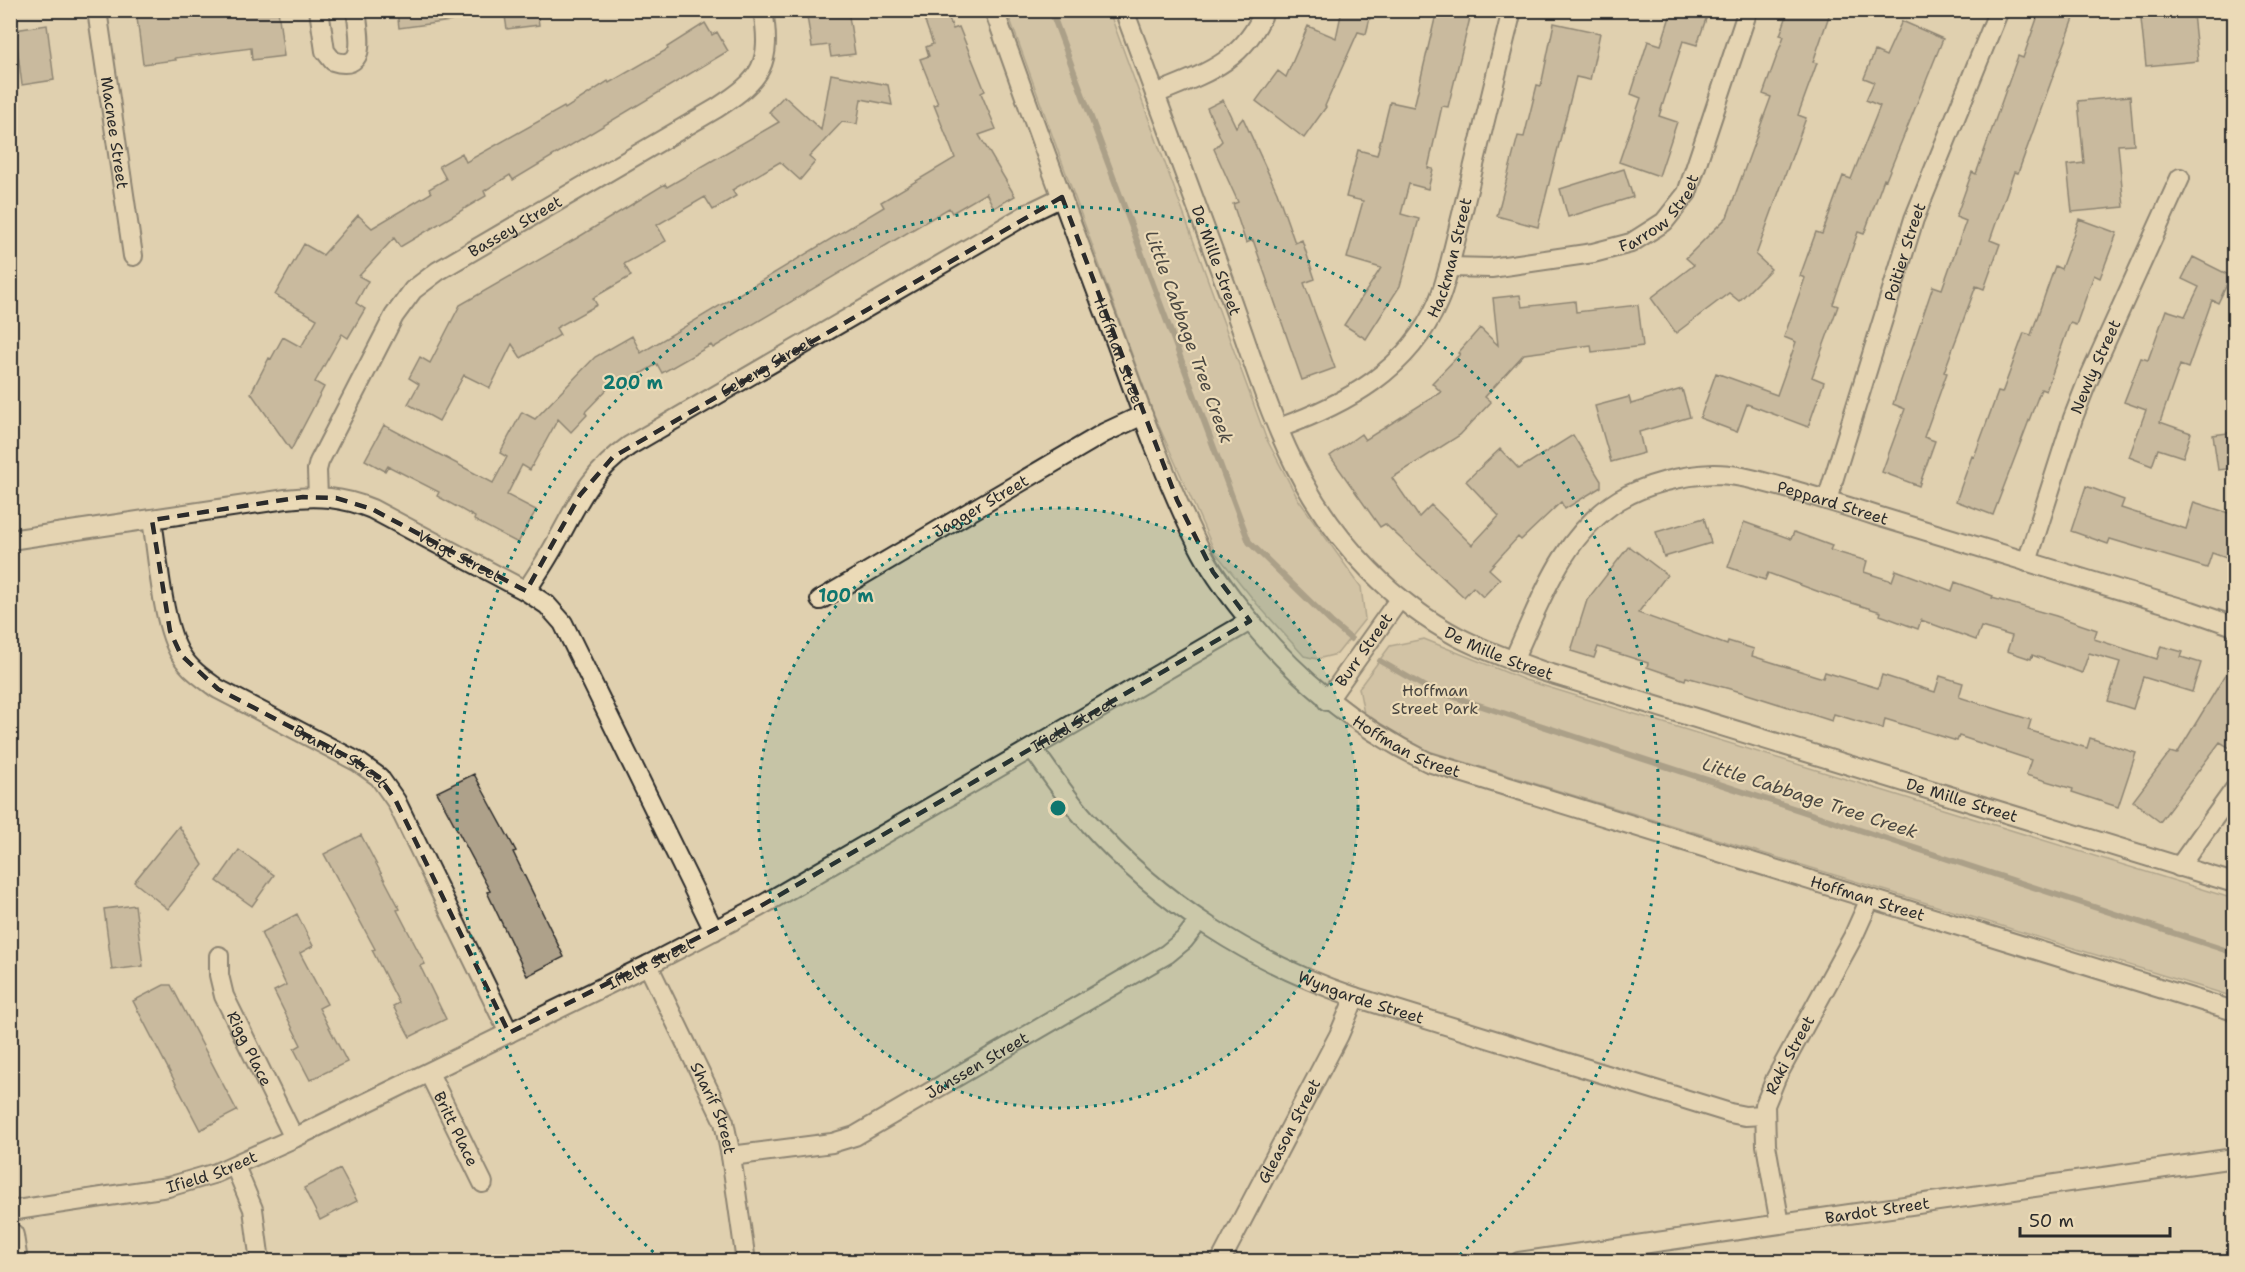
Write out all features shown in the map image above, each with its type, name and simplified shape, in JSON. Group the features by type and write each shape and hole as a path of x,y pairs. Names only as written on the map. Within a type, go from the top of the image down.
{"main road":[{"path":"10,1236 14,1262"}],"street":[{"name":"Macnee Street","path":"97,10 133,256"},
{"path":"319,10 325,51 333,61 344,63 354,59 361,49 356,10"},
{"name":"Bassey Street","path":"318,497 319,462 394,316 413,290 438,271 717,108 747,87 760,70 767,49 763,10"},
{"name":"Hoffman Street","path":"994,10 1143,415 1198,546 1213,572 1250,621 1298,674 1327,701 1394,745 1428,762 2235,1011"},
{"name":"De Mille Street","path":"1124,10 1280,428 1303,481 1322,512 1372,572 1400,598 1456,636 1513,661 2235,884"},
{"path":"1155,94 1228,61 1250,38 1265,10"},
{"name":"Hackman Street","path":"1280,428 1349,398 1370,386 1402,358 1429,321 1439,301 1449,267 1512,10"},
{"name":"Farrow Street","path":"1449,267 1491,268 1593,253 1631,243 1664,222 1687,193 1748,10"},
{"name":"Poitier Street","path":"1827,500 1917,209 1999,10"},
{"name":"Newly Street","path":"2027,562 2073,418 2086,385 2180,178"},
{"name":"Seberg Street","path":"526,591 550,554 580,495 591,479 613,457 628,446 1031,212 1062,197"},
{"name":"Jagger Street","path":"820,600 1104,433 1143,415"},
{"name":"Peppard Street","path":"1513,661 1557,567 1573,541 1601,513 1634,492 1654,485 1715,474 1758,481 1827,500 2235,626"},
{"name":"Voigt Street","path":"10,540 286,499 318,497 352,501 372,509 526,591 547,605 563,623 714,931"},
{"name":"Brando Street","path":"152,519 170,631 181,656 201,677 218,689 358,762 379,777 396,801 509,1033"},
{"name":"Burr Street","path":"1327,701 1400,598"},
{"name":"Ifield Street","path":"10,1211 168,1187 235,1166 294,1138 714,931 1033,749 1250,621"},
{"name":"Wyngarde Street","path":"1033,749 1064,793 1106,841 1166,896 1199,921 1241,946 1309,980 1354,997 1730,1113 1746,1116 1764,1115"},
{"path":"2179,867 2235,790"},
{"name":"Raki Street","path":"1780,1224 1766,1145 1765,1105 1776,1078 1853,937 1870,899"},
{"name":"Janssen Street","path":"731,1156 832,1143 855,1136 1167,954 1184,940 1199,921"},
{"name":"Rigg Place","path":"219,956 219,975 225,996 294,1138"},
{"name":"Sharif Street","path":"648,965 717,1106 728,1137 746,1262"},
{"name":"Gleason Street","path":"1220,1262 1339,1035 1354,997"},
{"name":"Britt Place","path":"429,1073 483,1183"},
{"name":"Bardot Street","path":"1519,1262 2235,1158"},
{"path":"235,1166 253,1209 260,1262"}],"highlighted area":[{"path":"1062,197 1177,500 1213,572 1250,621 759,907 509,1033 396,801 379,777 358,762 218,689 181,655 170,631 152,520 303,497 336,498 372,509 526,591 580,495 613,457"}],"green space":[{"path":"1007,11 1109,11 1266,438 1298,499 1361,587 1365,619 1337,654 1317,659 1304,656 1257,604 1215,552 1154,415"},
{"name":"Hoffman Street Park","path":"1424,639 1525,680 2234,899 2234,997 1409,745 1364,714 1359,688 1390,646"}],"building":[{"path":"136,10 278,10 284,56 252,60 251,48 143,64"},
{"path":"397,10 451,10 451,21 399,28"},
{"path":"504,10 537,10 539,25 507,29"},
{"path":"806,10 848,10 855,54 831,57 829,45 812,47"},
{"path":"921,10 946,10 953,29 959,27 985,91 981,93 996,129 979,135 1015,196 994,208 986,193 952,213 949,208 713,348 711,345 662,373 657,364 620,386 616,380 585,412 587,415 571,432 558,419 530,470 522,465 507,495 536,510 518,543 474,520 475,517 437,496 439,492 388,466 385,471 365,460 384,425 493,483 507,457 500,453 522,412 535,419 595,357 632,336 641,353 884,207 881,202 955,158 934,105 938,104 920,59 929,56 926,47 933,44"},
{"path":"1342,10 1372,10 1366,34 1358,32 1326,107 1304,138 1256,101 1278,71 1286,77 1308,26 1336,38"},
{"path":"1437,10 1472,10 1448,107 1442,106 1428,168 1433,169 1428,189 1409,184 1401,214 1419,219 1400,286 1366,339 1344,325 1381,268 1347,258 1363,201 1346,197 1358,150 1377,155 1390,102 1414,107"},
{"path":"1672,10 1709,10 1697,45 1683,41 1659,116 1677,122 1659,176 1619,162 1641,98 1631,94 1648,41 1661,45"},
{"path":"1789,10 1831,10 1813,62 1817,63 1798,115 1806,118 1756,255 1771,269 1739,301 1729,293 1676,333 1651,298 1694,265 1686,258 1727,217 1771,97 1763,94 1784,36 1780,35"},
{"path":"2040,10 2077,10 2018,173 2014,172 1990,240 2000,244 1984,289 1976,286 1944,372 1947,373 1924,437 1935,441 1919,486 1882,472 1905,409 1893,404 1933,286 1942,289 1966,221 1956,217 1972,172 1976,174 2018,56 2023,58"},
{"path":"2193,14 2198,61 2146,66 2141,19"},
{"path":"1902,21 1943,39 1886,180 1884,179 1864,234 1858,232 1833,304 1838,306 1812,377 1824,382 1808,427 1747,404 1737,432 1700,418 1716,373 1777,395 1796,342 1784,337 1805,278 1800,276 1816,232 1822,234 1843,176 1851,179 1880,106 1866,100 1874,82 1864,78 1875,51 1886,56"},
{"path":"705,23 712,35 717,32 728,51 513,180 510,175 484,191 486,196 400,247 394,238 359,276 368,281 356,303 365,309 348,338 342,334 315,382 324,387 291,450 251,393 283,337 301,347 317,319 275,295 304,244 323,255 358,215 372,228 431,193 429,189 446,179 439,166 462,153 466,162 564,107 565,109 608,81 609,83 668,49 667,47"},
{"path":"1554,23 1600,33 1590,80 1576,77 1538,227 1497,216 1518,136 1524,137 1537,85 1541,86"},
{"path":"47,25 54,80 22,85 15,30"},
{"path":"831,74 888,85 892,105 861,99 857,124 842,122 809,157 815,162 800,180 780,162 732,190 736,196 713,210 705,197 657,225 666,241 624,264 631,276 593,298 597,305 556,328 560,335 521,358 512,344 490,388 464,375 439,421 408,404 419,384 409,378 420,357 430,363 460,305 665,184 667,187 779,122 769,112 784,96 821,130"},
{"path":"2130,96 2134,144 2118,145 2124,207 2072,212 2067,165 2084,163 2078,101"},
{"path":"1223,100 1236,127 1243,118 1277,192 1295,243 1302,240 1315,279 1304,283 1335,368 1302,380 1253,240 1246,243 1233,204 1238,202 1214,149 1222,141 1207,108"},
{"path":"1624,169 1633,197 1568,217 1560,189"},
{"path":"2079,219 2117,233 2100,278 2094,275 2076,325 2070,323 2046,391 2041,389 1993,515 1956,501 1998,392 2002,393 2024,333 2031,335 2055,266 2061,269"},
{"path":"2193,257 2231,276 2218,303 2212,300 2188,368 2180,365 2160,422 2191,433 2183,457 2158,449 2152,466 2129,457 2146,410 2124,402 2141,358 2148,360 2166,310 2185,316 2199,287 2182,279"},
{"path":"1520,295 1522,307 1575,301 1576,312 1638,305 1643,346 1592,352 1591,345 1524,354 1485,397 1491,402 1460,435 1392,478 1419,517 1431,505 1472,545 1499,516 1466,481 1500,449 1519,469 1573,435 1601,481 1601,487 1565,509 1561,502 1521,540 1518,537 1489,569 1500,579 1483,597 1473,587 1464,597 1385,524 1380,527 1330,456 1361,434 1365,440 1441,392 1432,383 1460,354 1458,353 1480,328 1498,345 1493,298"},
{"path":"1682,389 1690,417 1639,432 1644,453 1611,462 1595,406 1629,397 1631,404"},
{"path":"2235,432 2235,468 2218,470 2213,435"},
{"path":"2086,486 2124,500 2121,508 2186,529 2194,502 2235,515 2235,561 2212,553 2207,568 2110,539 2108,544 2071,531"},
{"path":"1704,518 1711,543 1664,557 1656,532"},
{"path":"1744,522 1791,539 1794,532 1832,546 1830,550 1867,561 1864,572 1892,581 1896,570 1952,591 1955,582 1993,596 1992,598 2097,630 2094,639 2157,659 2161,646 2183,652 2181,657 2201,663 2192,692 2143,677 2133,709 2108,701 2120,662 2089,653 2082,673 2032,655 2031,659 2007,651 2012,636 1981,627 1976,640 1921,620 1918,629 1880,615 1881,612 1768,573 1765,580 1728,567"},
{"path":"1629,546 1667,575 1638,613 1727,645 1728,641 1754,649 1752,656 1823,678 1825,672 1878,688 1882,675 1935,692 1940,676 1963,683 1959,697 2031,720 2028,730 2087,748 2090,738 2136,753 2118,807 2072,792 2073,789 2026,775 2031,760 1959,736 1957,741 1885,719 1883,729 1834,714 1832,721 1741,692 1686,677 1685,680 1647,667 1648,663 1598,647 1594,658 1571,651 1587,600"},
{"path":"2235,659 2235,751 2220,742 2160,822 2133,801 2170,752 2177,754"},
{"path":"474,774 516,851 513,852 564,957 527,976 487,892 490,891 437,792"},
{"path":"179,826 203,865 168,909 134,882"},
{"path":"361,835 400,909 397,910 425,964 420,966 446,1019 410,1037 393,1006 399,1003 372,950 375,949 324,854"},
{"path":"239,850 274,875 252,906 217,881"},
{"path":"135,905 143,966 112,970 104,909"},
{"path":"297,914 313,946 300,953 327,1004 319,1008 347,1062 310,1080 294,1049 301,1045 274,991 286,985 261,933"},
{"path":"164,985 171,985 237,1111 200,1130 133,1001"},
{"path":"340,1169 357,1201 320,1220 304,1188"}],"waterway":[{"name":"Little Cabbage Tree Creek","path":"1051,10 1249,542 1351,639"},
{"name":"Little Cabbage Tree Creek","path":"1380,661 1427,688 2234,953"}]}
